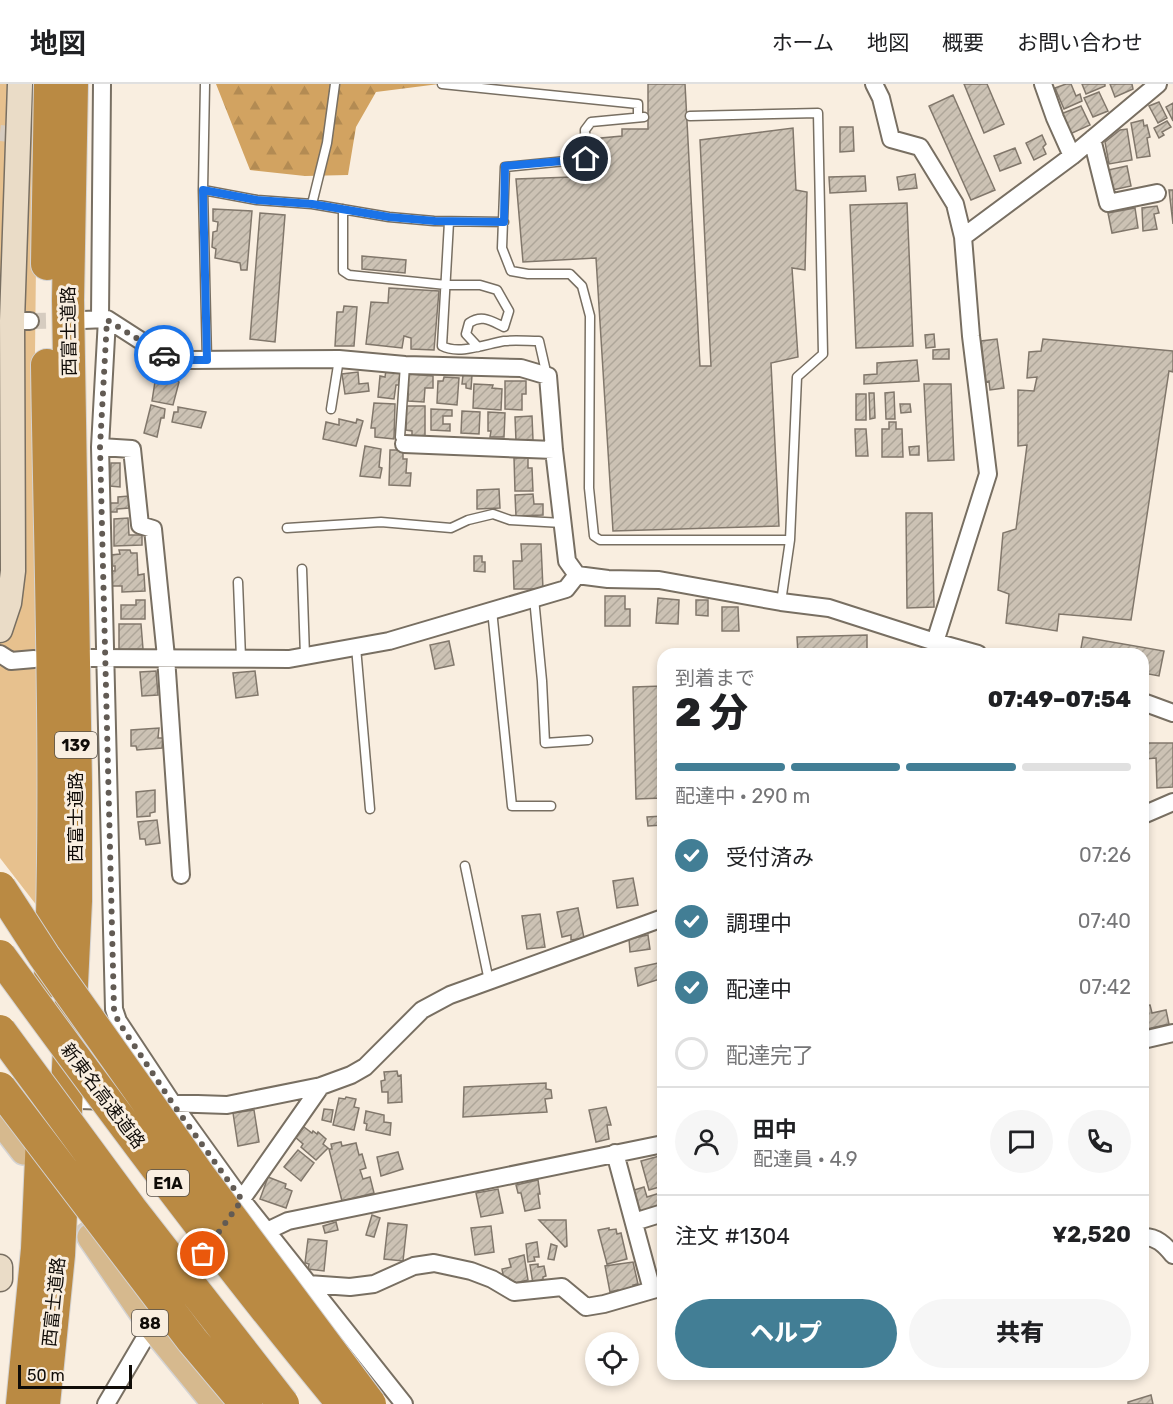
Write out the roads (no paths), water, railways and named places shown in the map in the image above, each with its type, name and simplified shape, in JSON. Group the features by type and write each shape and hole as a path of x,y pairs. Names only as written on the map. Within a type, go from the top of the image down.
{"highway":[{"name":"西富士道路","path":"22,1404 37,1249 53,897 46,301 50,84"},
{"name":"西富士道路","path":"44,1404 59,1255 76,901 68,300 72,84"},
{"path":"0,888 51,966 199,1175 370,1404"},
{"name":"新東名高速道路","path":"0,956 136,1141 282,1331 343,1404"},
{"name":"E1A","path":"0,1031 131,1209 283,1404"},
{"path":"0,1088 192,1340 246,1404"}],"main road":[{"path":"0,1120 24,1151"},
{"name":"88","path":"91,1237 152,1326 216,1404"}],"street":[{"path":"0,630 9,603 13,571 21,321 20,84"},
{"path":"102,84 103,319 100,447 114,1009 118,1021 173,1104 242,1200 404,1404"},
{"path":"874,84 881,98 891,139 920,147 955,204 963,237 971,336 987,474 935,642"},
{"path":"1042,84 1072,156"},
{"path":"963,237 1072,156 1158,84"},
{"path":"1092,139 1108,203 1157,193"},
{"path":"83,320 103,319 164,355 191,360 339,358 405,365 521,368 548,376 567,561 577,575 608,579 659,580 781,602 829,608 956,648"},
{"path":"404,444 554,450"},
{"path":"100,447 132,449 140,525 153,528 166,657 181,874"},
{"path":"89,658 289,659 389,642 566,589 577,575"},
{"path":"0,654 11,661 34,659"},
{"path":"1149,704 1173,713"},
{"path":"1149,812 1173,802"},
{"path":"80,1100 227,1105 321,1086 365,1067 422,1010 450,995 657,920"},
{"path":"1149,1039 1173,1034"},
{"path":"106,1404 152,1326 321,1086"},
{"path":"0,1100 34,1100"},
{"path":"267,1231 288,1221 657,1145"},
{"path":"308,1284 350,1287 374,1284 414,1266 434,1263 471,1270 514,1292 562,1287 586,1306 657,1288 634,1222 615,1153"},
{"path":"634,1222 657,1215"},
{"path":"1149,1237 1163,1243 1173,1255"},
{"path":"0,1267 0,1279"}],"lane":[{"path":"205,84 203,190 207,360"},
{"path":"312,204 327,143 335,84"},
{"path":"442,84 638,104 641,117 591,122 585,130 586,159 505,166 502,248 511,271 570,274 582,285 590,316 589,488 594,536 600,540 790,540"},
{"path":"690,116 818,113 823,354 797,377 790,540 781,602"},
{"path":"203,190 257,200 312,204 389,217 450,222 504,222"},
{"path":"343,209 343,271 349,275 446,285 480,285 497,290 509,311 504,327 505,341"},
{"path":"450,222 442,346 448,349 505,341 539,340 548,376"},
{"path":"478,346 466,334 469,323 474,319 485,318 504,327"},
{"path":"331,409 339,358"},
{"path":"404,444 400,437 405,365"},
{"path":"287,528 381,522 451,528 468,520 493,514 510,520 562,523"},
{"path":"302,569 305,656"},
{"path":"238,582 241,658"},
{"path":"534,598 542,681 544,743 588,740"},
{"path":"492,610 512,806 551,806"},
{"path":"356,647 370,809"},
{"path":"465,866 489,982"}],"tunnel":[{"path":"0,133 19,135"},
{"path":"30,321 73,320"},
{"path":"55,1191 91,1237"}]}
